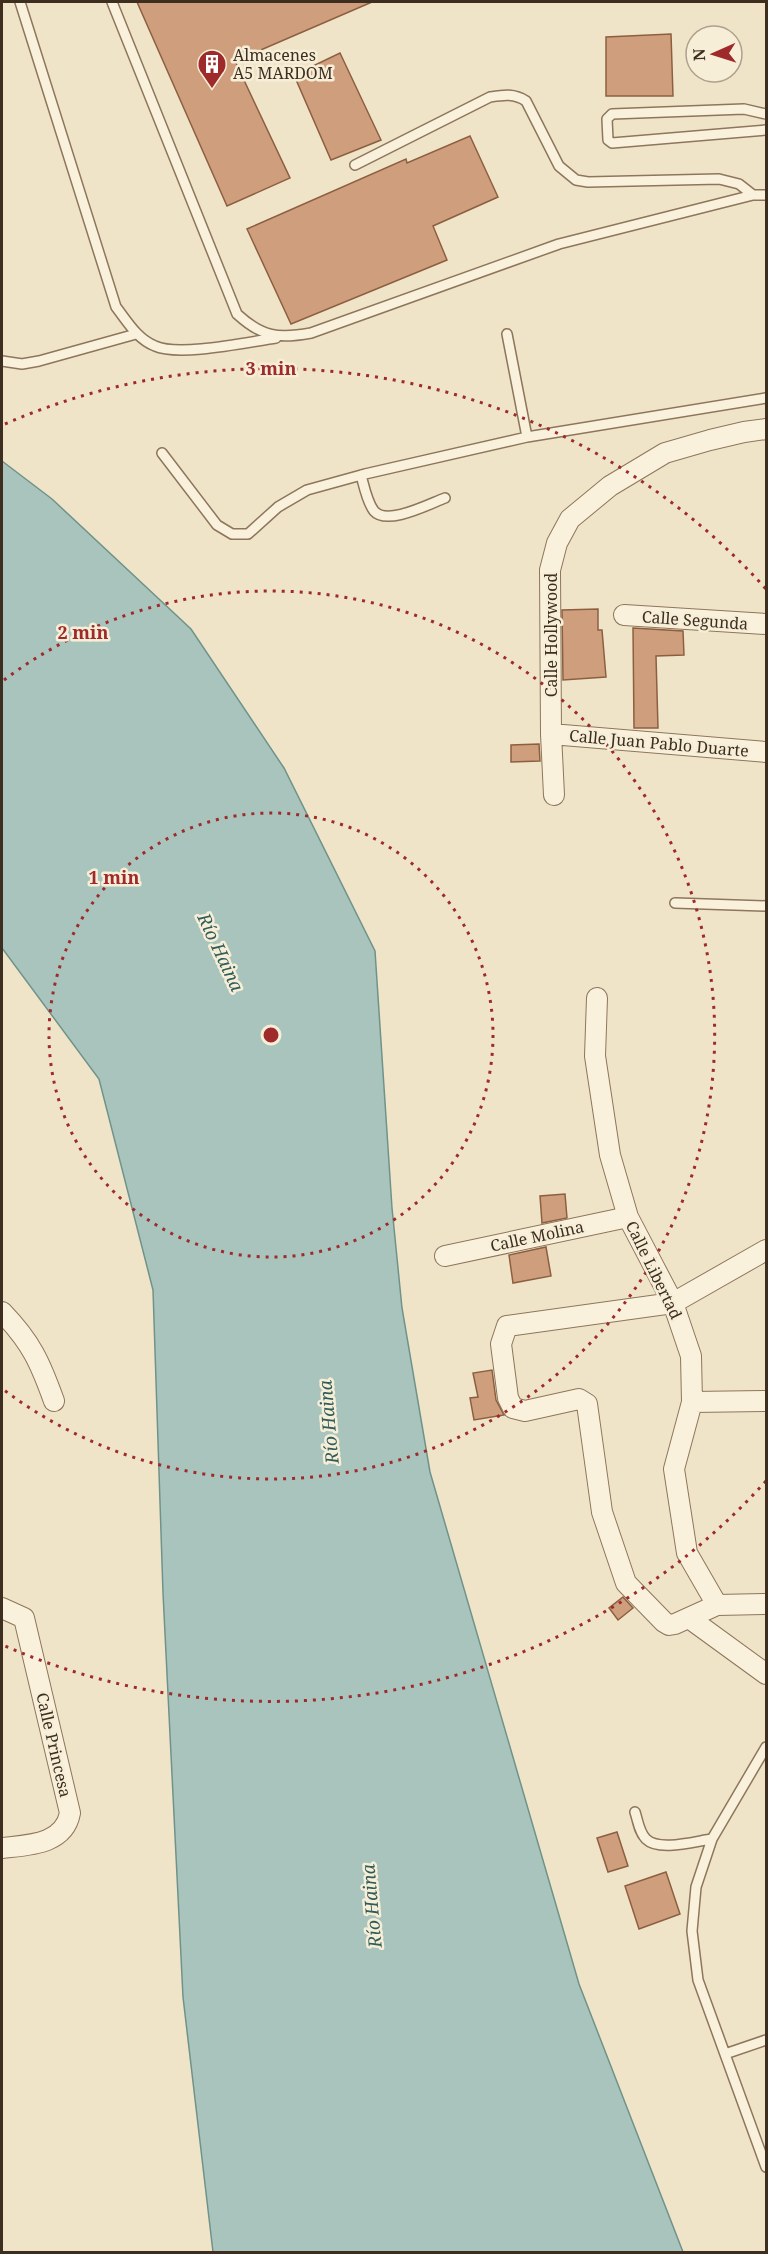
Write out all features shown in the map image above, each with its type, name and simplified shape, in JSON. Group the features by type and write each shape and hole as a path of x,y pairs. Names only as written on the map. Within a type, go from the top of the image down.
{"street":[{"name":"Calle Hollywood","path":"554,795 551,734 550,570 557,543 570,519 610,486 665,453 710,440 766,429"},
{"name":"Calle Segunda","path":"624,615 766,624"},
{"name":"Calle Juan Pablo Duarte","path":"551,734 766,752"},
{"name":"Calle Libertad","path":"597,998 595,1056 610,1155 628,1217 673,1303 691,1356 692,1402 674,1469 687,1554 717,1605"},
{"name":"Calle Molina","path":"445,1256 628,1217"},
{"path":"766,1252 673,1303 507,1326 501,1344 508,1398 513,1408 525,1411 579,1399 587,1404 602,1512 626,1583 669,1624 675,1624 717,1605 766,1604"},
{"path":"2,1312 29,1342 40,1363 54,1401"},
{"path":"692,1402 766,1401"},
{"name":"Calle Princesa","path":"2,1608 24,1618 70,1814 68,1825 58,1835 34,1844 2,1848"},
{"path":"689,1618 766,1674"}],"lane":[{"path":"20,2 116,307 136,333 156,347 180,350 311,333 559,244 753,195 766,195"},
{"path":"112,2 237,314 251,327 267,334 287,337"},
{"path":"355,165 490,97 506,95 519,97 526,101 559,166 576,180 588,182 720,179 739,184 753,195"},
{"path":"766,114 744,109 648,112 612,114 607,119 608,140 612,143 766,130"},
{"path":"2,361 22,364 39,362 136,333"},
{"path":"507,334 527,437"},
{"path":"162,453 217,525 232,534 248,534 278,507 307,490 361,475 527,437 766,398"},
{"path":"361,475 372,509 379,516 394,517 445,498"},
{"path":"675,903 766,906"},
{"path":"766,1747 712,1839 696,1887 692,1931 698,1980 725,2054 763,2142 766,2167"},
{"path":"635,1812 641,1833 652,1844 668,1845 712,1839"},
{"path":"725,2054 766,2040"}],"water":[{"name":"Río Haina","path":"2,461 52,499 191,629 284,768 375,951 392,1208 402,1308 430,1472 579,1984 683,2252 213,2252 183,1997 163,1593 153,1290 99,1079 2,948"}],"building":[{"name":"Almacenes A5 MARDOM","path":"137,2 372,2 235,61 290,178 227,206"},
{"path":"671,34 673,96 606,96 606,37"},
{"path":"340,53 381,140 331,160 294,75"},
{"path":"470,136 498,197 433,226 447,260 291,324 247,229 406,159 407,163"},
{"path":"598,609 598,630 602,630 606,677 563,680 562,610"},
{"path":"633,628 683,631 684,655 656,656 658,728 634,728"},
{"path":"539,744 540,761 511,762 511,745"},
{"path":"565,1194 567,1218 542,1223 540,1196"},
{"path":"546,1247 551,1276 513,1283 509,1255"},
{"path":"492,1370 496,1400 504,1415 474,1420 470,1398 478,1397 473,1373"},
{"path":"623,1597 633,1608 618,1620 609,1608"},
{"path":"617,1832 628,1866 608,1872 597,1838"},
{"path":"666,1872 680,1914 639,1929 625,1886"}],"place":[{"name":"Almacenes A5 MARDOM","path":"212,90"}]}
